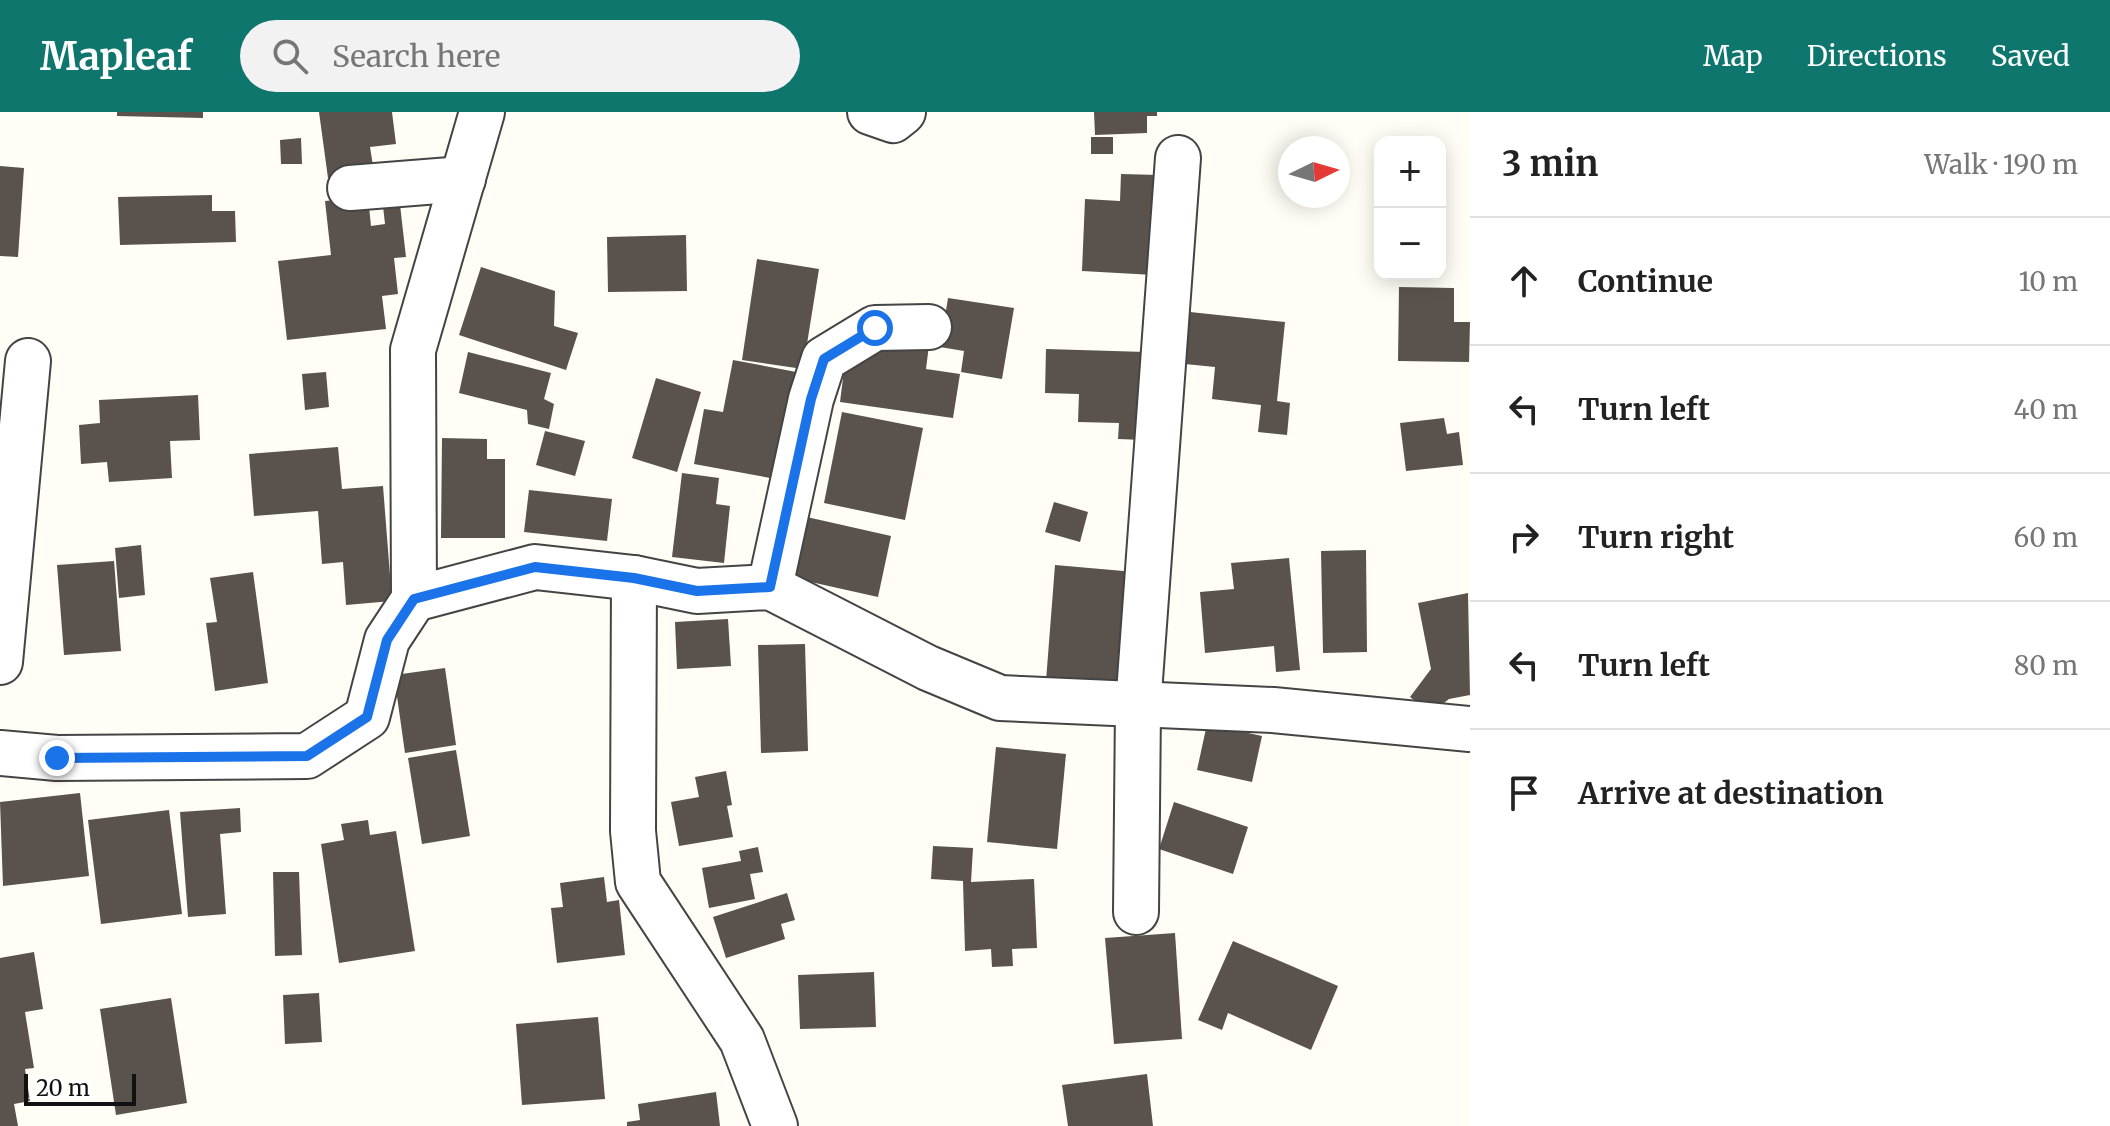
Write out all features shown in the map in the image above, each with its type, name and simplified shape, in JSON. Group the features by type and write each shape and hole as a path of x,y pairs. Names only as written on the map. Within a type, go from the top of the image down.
{"street":[{"path":"0,753 57,758 307,756 367,717 387,640 414,599 413,350 482,112"},
{"path":"870,112 893,120 903,112"},
{"path":"1136,912 1138,707 1178,158"},
{"path":"350,188 463,179"},
{"path":"770,587 811,399 824,359 875,328 929,327"},
{"path":"0,662 28,361"},
{"path":"414,599 535,567 634,578 697,591 770,587 928,668 1000,698 1138,707 1273,710 1470,729"},
{"path":"634,578 633,831 638,882 742,1040 775,1126"}],"building":[{"path":"117,112 203,112 203,118 117,116"},
{"path":"319,112 392,112 396,144 370,147 374,172 328,178"},
{"path":"1094,112 1157,112 1157,116 1147,116 1147,133 1095,135"},
{"path":"1091,137 1113,137 1113,154 1091,154"},
{"path":"301,138 302,164 281,164 280,140"},
{"path":"0,166 24,168 18,257 0,256"},
{"path":"1121,174 1159,175 1154,275 1082,271 1085,199 1120,201"},
{"path":"212,195 212,211 235,211 236,242 120,245 118,197"},
{"path":"399,196 406,257 394,258 398,294 382,296 386,329 287,340 278,261 331,255 325,201 368,197 371,226 385,224 382,197"},
{"path":"686,235 687,291 608,292 607,237"},
{"path":"757,259 819,269 803,369 742,360"},
{"path":"481,267 555,291 554,326 578,333 566,370 459,335"},
{"path":"1399,287 1454,288 1454,322 1470,322 1469,362 1398,361"},
{"path":"948,298 1014,308 1002,379 961,372 964,351 940,347"},
{"path":"1190,312 1285,322 1277,401 1290,403 1287,435 1258,432 1261,405 1212,399 1215,367 1185,364"},
{"path":"893,339 929,345 926,369 960,374 953,418 840,402 847,346 887,351"},
{"path":"1046,349 1146,352 1143,440 1118,439 1119,423 1078,422 1079,394 1045,393"},
{"path":"468,352 551,373 544,399 554,404 549,429 528,424 527,410 459,393"},
{"path":"733,360 807,374 787,481 694,464 704,409 723,412"},
{"path":"326,372 329,407 305,410 302,374"},
{"path":"656,378 701,392 677,472 632,458"},
{"path":"198,395 200,440 170,441 172,478 109,482 107,462 81,464 79,425 100,423 99,400"},
{"path":"842,412 923,428 905,520 824,503"},
{"path":"1444,418 1447,434 1459,432 1463,465 1406,471 1400,423"},
{"path":"545,431 585,441 575,476 536,465"},
{"path":"442,438 487,439 487,459 505,459 505,538 441,538"},
{"path":"338,447 342,489 383,486 392,601 346,605 343,562 322,564 318,511 254,516 249,454"},
{"path":"682,473 719,478 716,504 730,506 724,563 672,557"},
{"path":"529,490 612,499 607,541 524,532"},
{"path":"1054,502 1088,512 1080,542 1045,532"},
{"path":"798,515 891,536 878,597 784,576"},
{"path":"141,545 145,595 119,598 115,548"},
{"path":"1366,550 1367,652 1323,653 1321,551"},
{"path":"1289,558 1300,670 1276,672 1274,646 1205,653 1200,592 1234,589 1231,563"},
{"path":"114,561 121,651 64,655 57,565"},
{"path":"1055,565 1135,572 1126,687 1046,681"},
{"path":"253,572 268,683 215,691 206,623 217,622 210,578"},
{"path":"1468,593 1470,695 1449,699 1431,713 1410,697 1431,669 1418,603"},
{"path":"728,619 731,666 677,669 675,622"},
{"path":"805,644 808,751 761,753 758,645"},
{"path":"445,668 456,745 405,753 394,675"},
{"path":"1207,724 1262,736 1252,782 1197,770"},
{"path":"996,747 1066,754 1057,849 987,842"},
{"path":"456,750 470,836 422,844 408,758"},
{"path":"726,771 732,805 727,806 733,837 679,846 671,802 699,797 695,777"},
{"path":"80,793 89,876 3,886 0,802"},
{"path":"1174,802 1248,827 1233,874 1159,849"},
{"path":"240,808 241,832 220,834 226,914 188,917 180,812"},
{"path":"169,810 182,914 101,924 88,820"},
{"path":"368,820 370,835 396,831 415,951 339,963 321,844 344,840 341,824"},
{"path":"933,846 973,848 971,882 1034,879 1037,948 1012,949 1013,966 992,967 991,949 965,951 963,881 931,879"},
{"path":"758,847 763,872 750,874 755,899 709,908 702,868 741,861 739,851"},
{"path":"273,872 299,872 302,955 275,956"},
{"path":"604,877 607,902 619,900 625,955 557,963 551,908 563,907 560,883"},
{"path":"787,893 795,920 781,924 785,939 726,958 713,917"},
{"path":"1175,933 1182,1039 1114,1044 1105,938"},
{"path":"1233,941 1338,986 1311,1050 1228,1013 1222,1030 1198,1020"},
{"path":"34,952 43,1009 25,1012 34,1068 25,1069 30,1101 14,1104 18,1126 0,1126 0,958"},
{"path":"874,972 876,1027 800,1029 798,975"},
{"path":"319,993 322,1042 285,1044 283,995"},
{"path":"171,998 187,1103 116,1115 100,1009"},
{"path":"598,1017 605,1099 522,1105 516,1024"},
{"path":"1147,1074 1153,1126 1068,1126 1062,1085"},
{"path":"716,1092 720,1126 627,1126 627,1122 640,1120 638,1104"}],"route":[{"path":"57,758 307,756 367,717 387,640 414,599 535,567 634,578 697,591 770,587 811,399 824,359 875,328"}]}
